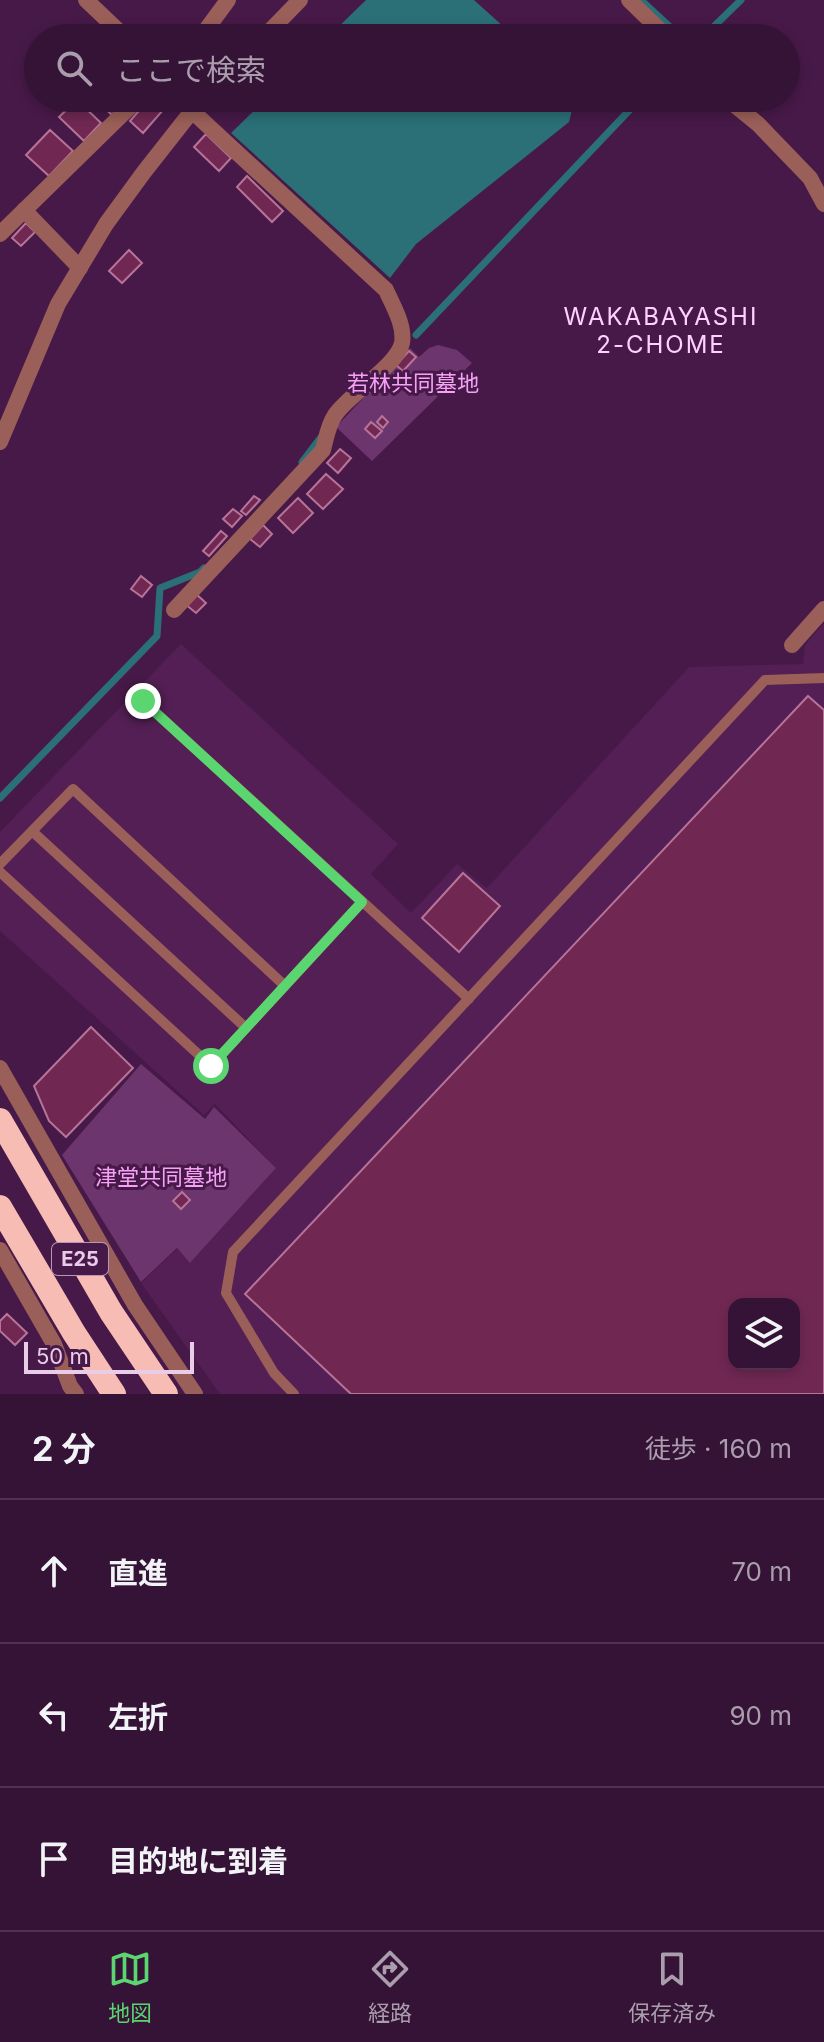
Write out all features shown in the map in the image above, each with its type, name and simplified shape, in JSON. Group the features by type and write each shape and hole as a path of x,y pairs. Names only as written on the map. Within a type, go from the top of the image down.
{"highway":[{"name":"E25","path":"0,1120 111,1312 166,1394"},
{"name":"E25","path":"0,1207 74,1333 114,1394"}],"street":[{"path":"86,0 111,24"},
{"path":"210,24 228,0"},
{"path":"277,24 300,0"},
{"path":"629,0 654,24"},
{"path":"0,234 125,112"},
{"path":"0,442 58,304 106,224 191,112"},
{"path":"174,610 323,450 335,414 396,355 402,342 399,317 386,290 193,112"},
{"path":"743,112 810,178 824,204"},
{"path":"24,210 80,268"},
{"path":"792,645 824,609"},
{"path":"0,1068 135,1305 195,1394"},
{"path":"0,1250 54,1344 76,1394"}],"lane":[{"path":"294,1394 274,1373 226,1293 233,1252 765,680 824,678"},
{"path":"143,701 469,999"},
{"path":"0,864 73,789 285,986"},
{"path":"32,831 246,1028"},
{"path":"0,872 211,1066 362,902"}],"shaded area":[{"path":"366,0 474,0 501,24 341,24"},
{"path":"253,112 572,112 569,122 416,244 390,278 231,133"},
{"path":"824,623 824,1394 220,1394 141,1283 177,1249 191,1262 276,1168 215,1104 204,1115 0,931 0,832 181,644 398,844 371,874 411,913 457,864 487,888 689,667 803,664 805,645"}],"green space":[{"name":"若林共同墓地","path":"438,345 457,350 472,363 372,461 336,427 410,348 419,357"},
{"name":"津堂共同墓地","path":"141,1064 205,1119 214,1107 276,1168 190,1263 177,1248 141,1282 62,1155"}],"building":[{"path":"64,112 90,112 101,123 84,141 59,117"},
{"path":"138,112 161,112 143,133 130,121"},
{"path":"50,130 73,151 49,176 26,155"},
{"path":"206,134 231,158 219,171 194,147"},
{"path":"247,176 283,211 272,222 237,187"},
{"path":"26,223 35,232 21,246 12,238"},
{"path":"129,250 142,263 122,283 109,271"},
{"path":"409,351 416,357 403,371 396,365"},
{"path":"382,416 388,422 383,428 377,422"},
{"path":"371,422 382,431 375,438 365,429"},
{"path":"340,449 351,458 338,473 327,463"},
{"path":"326,474 343,489 323,509 307,494"},
{"path":"254,496 260,500 246,515 241,511"},
{"path":"298,498 313,513 293,533 278,518"},
{"path":"233,509 242,516 232,527 223,519"},
{"path":"263,525 272,534 260,547 250,539"},
{"path":"221,531 227,536 209,556 203,551"},
{"path":"141,576 152,585 142,597 131,589"},
{"path":"195,593 206,603 196,613 185,604"},
{"path":"808,696 824,710 824,1394 351,1394 245,1294"},
{"path":"463,873 500,906 459,952 422,918"},
{"path":"91,1027 133,1068 66,1137 49,1121 34,1086"},
{"path":"182,1192 190,1200 181,1209 173,1201"},
{"path":"7,1314 27,1333 15,1345 0,1331 0,1321"}],"waterway":[{"path":"641,0 667,24"},
{"path":"716,24 741,0"},
{"path":"416,335 628,112"},
{"path":"302,462 321,437"},
{"path":"0,798 157,636 160,588 204,568"}],"district":[{"name":"WAKABAYASHI 2-CHOME","path":"661,330"}],"route":[{"path":"143,701 362,902 211,1066"}]}
